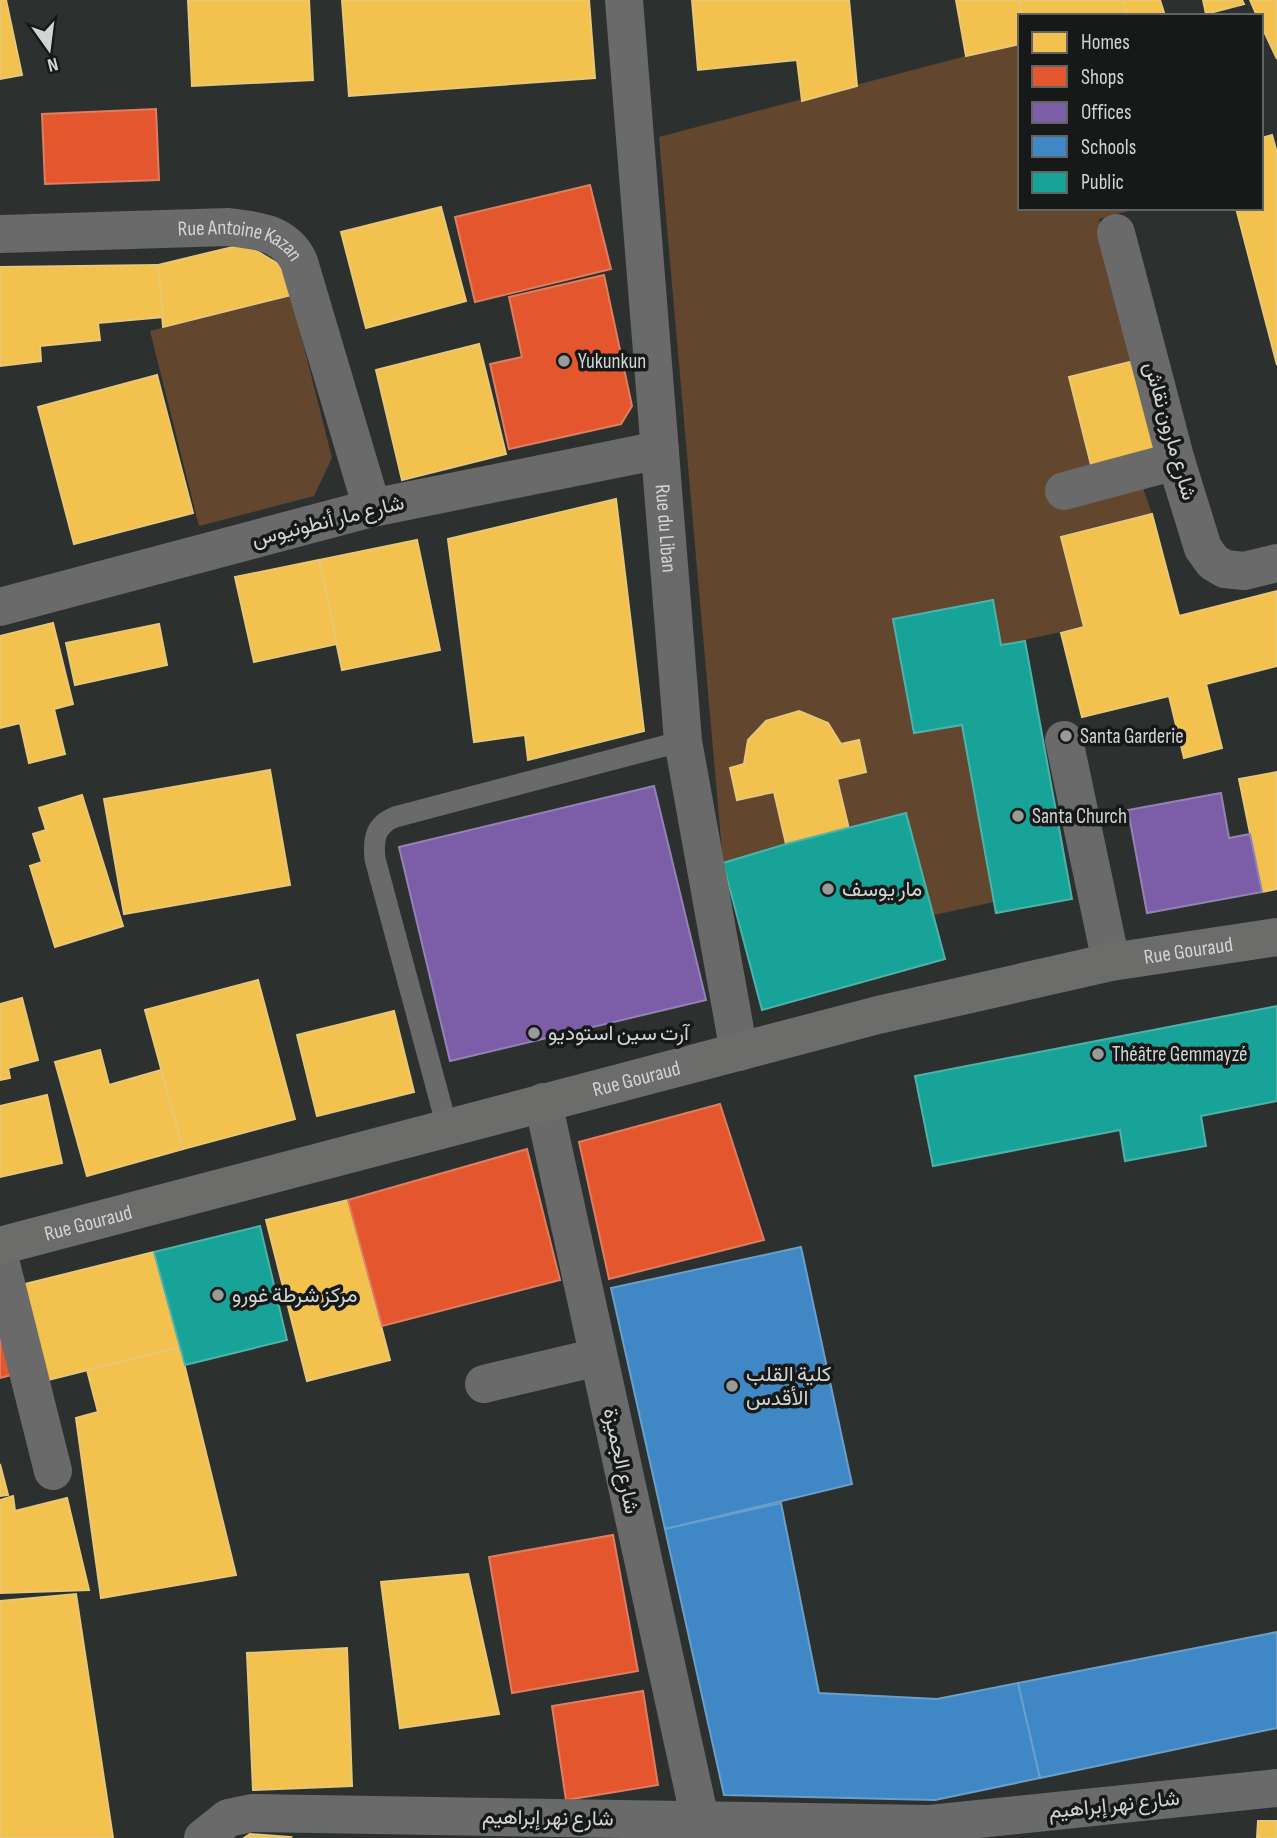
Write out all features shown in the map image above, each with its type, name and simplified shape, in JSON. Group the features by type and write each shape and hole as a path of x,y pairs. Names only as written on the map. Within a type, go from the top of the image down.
{"street":[{"name":"Rue du Liban","path":"624,0 683,741 739,1052"},
{"name":"Rue Antoine Kazan","path":"0,234 228,227 263,231 284,242 294,251 299,261 372,508"},
{"name":"شارع مارون نقاش","path":"1116,233 1176,461 1203,548 1213,562 1225,569 1244,571 1277,563"},
{"name":"شارع مار أنطونيوس","path":"0,607 372,508 660,450"},
{"path":"1064,491 1176,461"},
{"path":"1064,740 1111,962"},
{"name":"Rue Gouraud","path":"0,1246 878,1015 1111,962 1277,937"},
{"name":"شارع الجميزة","path":"542,1102 702,1829"},
{"path":"0,1260 53,1471"},
{"path":"484,1384 598,1357"},
{"name":"شارع نهر إبراهيم","path":"203,1838 228,1818 252,1813 702,1829 930,1824 1277,1788"}],"lane":[{"path":"447,1127 374,859 377,829 395,817 683,741"}],"shaded area":[{"path":"1018,44 1018,210 1132,210 1099,219 1138,360 1134,462 1152,514 1061,538 1084,627 1001,645 992,600 893,619 913,733 962,725 994,902 934,915 906,813 849,829 837,779 866,772 841,744 828,723 799,711 766,721 748,740 744,764 730,768 738,800 774,792 786,844 723,863 659,137"},
{"path":"291,295 332,458 314,496 199,526 150,331"}],"building: Homes":[{"path":"0,0 6,0 22,75 0,79"},
{"path":"188,0 309,0 313,80 192,86"},
{"path":"342,0 589,0 595,78 349,96"},
{"path":"692,0 849,0 857,86 802,101 797,60 698,70"},
{"path":"956,0 1019,0 1022,14 1018,14 1018,44 966,56"},
{"path":"1019,0 1123,0 1126,14 1022,14"},
{"path":"1123,0 1160,0 1164,14 1126,14"},
{"path":"1203,0 1242,0 1244,4 1206,14"},
{"path":"1250,0 1277,0 1277,59 1263,29 1263,14 1256,14"},
{"path":"1272,135 1277,153 1277,365 1237,210 1263,210 1263,137"},
{"path":"441,207 466,301 366,328 341,232"},
{"path":"245,244 280,265 291,295 163,327 158,265"},
{"path":"158,265 163,317 98,323 100,340 40,346 41,361 0,366 0,267"},
{"path":"479,344 506,454 402,480 376,370"},
{"path":"1138,360 1162,455 1093,473 1069,377"},
{"path":"157,375 193,513 74,544 38,407"},
{"path":"616,499 644,731 528,760 525,735 474,742 448,539"},
{"path":"1152,514 1179,616 1277,591 1277,666 1206,684 1222,748 1184,758 1169,696 1082,717 1061,633 1084,627 1061,537"},
{"path":"417,540 440,650 342,670 319,560"},
{"path":"319,560 337,644 254,662 235,577"},
{"path":"53,623 73,704 54,709 65,754 29,763 20,723 0,728 0,636"},
{"path":"159,624 167,665 75,685 66,643"},
{"path":"799,711 828,723 841,744 859,740 866,772 837,779 849,829 786,844 774,792 737,800 730,768 744,764 748,740 766,721"},
{"path":"270,770 290,885 124,914 104,799"},
{"path":"1277,772 1277,889 1262,892 1239,779"},
{"path":"82,795 123,926 55,947 30,866 42,862 33,834 46,830 39,808"},
{"path":"258,980 295,1119 183,1149 145,1010"},
{"path":"22,998 38,1060 8,1068 10,1078 0,1080 0,1004"},
{"path":"394,1011 414,1092 317,1116 297,1035"},
{"path":"100,1050 109,1085 161,1070 183,1149 87,1176 55,1062"},
{"path":"47,1095 62,1163 0,1177 0,1106"},
{"path":"348,1200 390,1360 307,1381 266,1220"},
{"path":"154,1252 180,1347 40,1382 17,1286"},
{"path":"180,1347 236,1575 101,1598 76,1418 98,1412 87,1370"},
{"path":"0,1464 8,1495 0,1496"},
{"path":"13,1496 15,1511 67,1498 89,1590 0,1593 0,1500"},
{"path":"468,1574 499,1714 400,1728 381,1582"},
{"path":"76,1594 113,1838 0,1838 0,1601"},
{"path":"347,1648 352,1786 253,1790 247,1653"},
{"path":"1258,1821 1277,1821 1277,1838 1257,1838"},
{"path":"250,1834 291,1837 244,1838"}],"building: Shops":[{"path":"156,109 159,180 45,184 42,114"},
{"path":"590,185 611,269 475,302 455,217"},
{"name":"Yukunkun","path":"604,275 632,406 621,424 509,449 490,364 522,357 509,297"},
{"path":"720,1104 764,1240 609,1279 579,1142"},
{"path":"527,1149 560,1280 382,1326 348,1200"},
{"path":"0,1303 19,1373 0,1378"},
{"path":"613,1535 638,1671 512,1693 489,1557"},
{"path":"643,1691 658,1785 566,1800 552,1706"}],"building: Offices":[{"path":"654,786 706,1000 450,1061 399,847"},
{"path":"1221,793 1229,838 1250,834 1262,892 1147,913 1128,810"}],"building: Schools":[{"path":"801,1247 852,1484 665,1529 611,1288"},
{"path":"781,1503 819,1693 937,1699 1018,1683 1040,1778 935,1800 724,1795 665,1529"},
{"path":"1277,1632 1277,1728 1040,1778 1018,1683"}],"building: Public":[{"name":"Santa Church","path":"993,600 1001,645 1025,641 1072,899 996,913 962,725 914,733 893,619"},
{"name":"مار يوسف","path":"906,813 945,959 762,1010 723,863"},
{"path":"1277,1006 1277,1101 1201,1116 1206,1146 1125,1161 1120,1130 933,1166 915,1076"},
{"path":"260,1226 287,1340 185,1365 154,1252"}],"place":[{"name":"Yukunkun","path":"564,361"},
{"name":"Santa Garderie","path":"1066,736"},
{"name":"Santa Church","path":"1018,816"},
{"name":"مار يوسف","path":"828,889"},
{"name":"آرت سين استوديو","path":"534,1033"},
{"name":"Théâtre Gemmayzé","path":"1098,1054"},
{"name":"مركز شرطة غورو","path":"218,1295"},
{"name":"كلية القلب الأقدس","path":"732,1386"}]}
